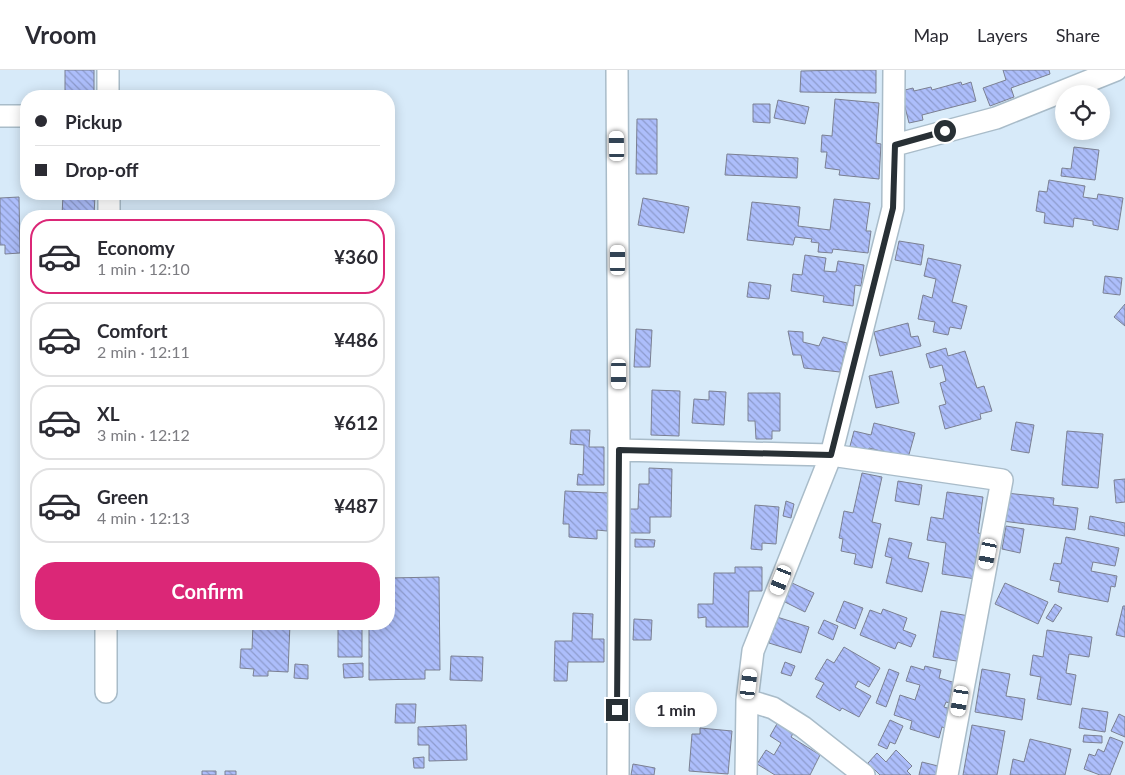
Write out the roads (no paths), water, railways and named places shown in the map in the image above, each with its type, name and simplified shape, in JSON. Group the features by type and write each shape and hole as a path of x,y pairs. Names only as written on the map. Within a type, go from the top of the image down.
{"street":[{"path":"108,70 108,90"},
{"path":"617,70 618,775"},
{"path":"746,775 747,700 752,651 831,455 893,208 895,145 894,70"},
{"path":"895,145 996,118 1116,70"},
{"path":"0,116 20,116"},
{"path":"619,450 831,455 1002,480 947,775"},
{"path":"106,630 106,692"},
{"path":"747,700 773,708 803,726 864,775"}]}
